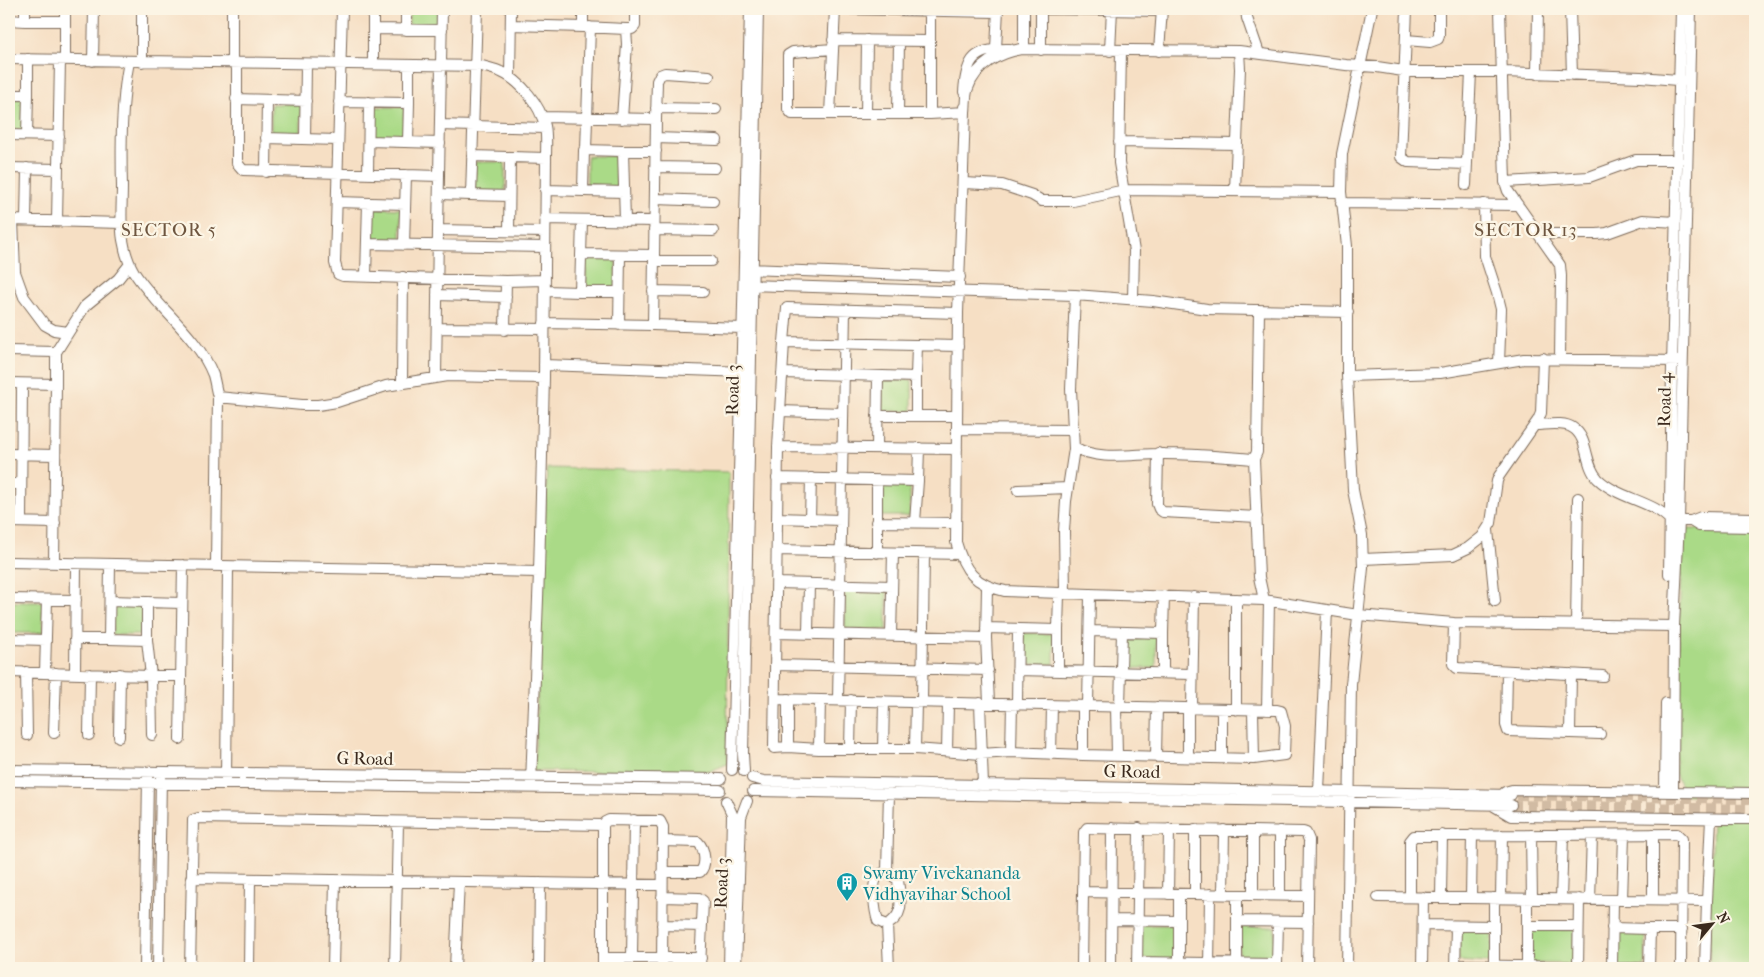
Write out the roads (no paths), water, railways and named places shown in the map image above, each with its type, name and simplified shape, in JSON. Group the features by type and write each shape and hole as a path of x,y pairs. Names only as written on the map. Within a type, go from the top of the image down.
{"street":[{"path":"25,9 25,21"},
{"path":"57,221 65,9"},
{"path":"93,61 94,9"},
{"path":"142,9 142,62"},
{"path":"232,9 237,163 243,170 439,176"},
{"path":"342,9 336,202 336,270 338,274 343,276 506,281 545,280"},
{"path":"373,9 373,64"},
{"path":"406,9 406,30"},
{"path":"436,377 442,9"},
{"path":"471,195 477,9"},
{"path":"510,78 511,9"},
{"path":"583,9 586,27 588,118 586,150 584,150 583,190"},
{"path":"511,25 632,29 635,26 635,9"},
{"name":"Road 3","path":"749,269 750,9"},
{"name":"Road 3","path":"748,775 743,744 745,372 742,328 749,269 758,9"},
{"path":"830,114 835,9"},
{"path":"841,9 998,10 996,48"},
{"path":"1023,49 1024,9"},
{"path":"1041,9 1041,50"},
{"path":"1047,9 1162,10 1159,51"},
{"path":"1112,9 1116,51 1119,163 1134,251 1133,300"},
{"path":"1246,9 1247,18 1259,53"},
{"path":"1348,968 1351,684 1358,615 1362,535 1352,490 1347,376 1347,246 1341,192 1342,154 1372,9"},
{"path":"1407,9 1401,157 1408,162 1467,164"},
{"path":"1406,40 1430,42 1438,38 1440,9"},
{"path":"1500,9 1505,182 1508,191 1560,265 1560,358"},
{"path":"1536,74 1538,9"},
{"path":"1570,9 1572,75"},
{"name":"Road 4","path":"1669,792 1684,80 1681,9"},
{"name":"Road 4","path":"1678,360 1676,222 1678,160 1690,9"},
{"path":"930,11 930,114"},
{"path":"9,20 65,21"},
{"path":"373,29 442,30"},
{"path":"622,119 627,44 626,29"},
{"path":"866,114 867,40"},
{"path":"930,41 867,40 793,52 787,58 788,109 795,115 965,112"},
{"path":"898,114 899,41"},
{"path":"1671,626 1454,623 1358,615 1266,601 1005,591 987,587 972,575 960,554 956,542 958,313 964,183 964,95 966,68 976,56 986,51 996,48 1116,51 1239,51 1346,66 1360,65 1404,71 1502,72 1684,80"},
{"path":"965,112 967,90 972,78 982,67 1007,52 1023,49"},
{"path":"1235,190 1240,69 1239,51"},
{"path":"9,59 482,66 502,72 521,86 542,117 545,128 546,158 544,378 531,788"},
{"path":"27,135 28,59"},
{"path":"129,62 124,92 122,238 126,257 145,288 193,343 213,376 218,397 216,566"},
{"path":"305,139 306,64"},
{"path":"408,142 410,65"},
{"path":"1466,185 1470,72"},
{"path":"653,325 657,81 660,75 665,74 709,76"},
{"path":"9,95 28,95"},
{"path":"236,99 306,101"},
{"path":"266,172 267,100"},
{"path":"339,102 409,103"},
{"path":"368,174 369,102"},
{"path":"656,108 716,109"},
{"path":"542,117 656,119"},
{"path":"440,126 545,128"},
{"path":"9,134 59,136"},
{"path":"266,138 338,140"},
{"path":"656,138 717,140"},
{"path":"369,141 440,143"},
{"path":"1119,142 1236,144"},
{"path":"586,150 656,151"},
{"path":"623,151 625,221"},
{"path":"472,156 546,158"},
{"path":"509,231 510,157"},
{"path":"1505,182 1589,177 1636,160 1678,160"},
{"path":"655,167 715,168"},
{"path":"9,168 58,169"},
{"path":"26,220 27,168"},
{"path":"404,244 406,175"},
{"path":"964,183 1002,185 1042,201 1073,201 1125,190 1341,192"},
{"path":"545,190 624,192"},
{"path":"439,194 509,196"},
{"path":"655,199 713,200"},
{"path":"336,202 405,204"},
{"path":"366,276 368,203"},
{"path":"1341,203 1518,205"},
{"path":"1484,204 1485,256 1498,293 1500,309 1499,363"},
{"path":"545,219 625,221 713,231"},
{"path":"68,332 54,330 45,325 24,297 15,272 11,220 122,223"},
{"path":"580,292 582,220"},
{"path":"1539,234 1598,234 1607,233 1643,220 1676,222"},
{"path":"438,230 545,232"},
{"path":"367,244 545,247"},
{"path":"581,254 711,261"},
{"path":"619,325 620,255"},
{"path":"54,563 56,352 85,306 118,279 130,264"},
{"path":"749,269 960,277"},
{"path":"402,383 403,277"},
{"path":"505,330 506,281"},
{"path":"747,285 1076,295 1153,301 1207,309 1348,312"},
{"name":"Road 3","path":"732,770 747,285"},
{"path":"545,291 620,292"},
{"path":"653,291 703,292"},
{"path":"437,295 506,297"},
{"path":"1058,671 1058,630 1062,593 1064,530 1074,447 1072,388 1076,295"},
{"path":"775,699 1277,710 1283,714 1285,726 1284,755 1254,759 1011,752 982,754 915,749 819,749 788,746 774,748 777,478 787,308 958,313"},
{"path":"1259,310 1257,452 1254,458 1259,577 1266,601 1267,710"},
{"path":"838,700 845,311"},
{"path":"437,328 505,330 544,326 619,325 742,328"},
{"path":"784,342 958,346"},
{"path":"916,416 917,344"},
{"path":"9,351 56,352"},
{"path":"1347,376 1440,373 1524,359 1543,358 1678,360"},
{"path":"1362,559 1453,555 1468,548 1482,537 1491,523 1499,476 1535,425 1541,413 1543,358"},
{"path":"544,365 745,372"},
{"path":"782,373 916,377"},
{"path":"877,448 878,376"},
{"path":"218,397 318,405 337,402 386,386 436,377 544,378"},
{"path":"9,383 56,384"},
{"path":"21,522 22,384"},
{"path":"780,411 843,413"},
{"path":"878,416 957,416"},
{"path":"1535,425 1565,425 1575,429 1580,435 1590,467 1596,477 1613,491 1665,514 1675,521 1690,521 1701,517 1755,518"},
{"path":"957,429 1074,430"},
{"path":"778,447 957,448"},
{"path":"1074,447 1083,452 1112,455 1158,453 1254,458"},
{"path":"915,522 919,448"},
{"path":"1158,453 1157,504 1163,512 1257,517"},
{"path":"9,454 55,455"},
{"path":"777,478 918,481"},
{"path":"810,519 811,478"},
{"path":"877,481 877,552"},
{"path":"9,484 21,484"},
{"path":"1018,490 1068,488"},
{"path":"1576,625 1578,498"},
{"path":"778,518 841,520"},
{"path":"1690,521 1699,526 1755,527"},
{"path":"9,522 55,523"},
{"path":"876,522 956,523"},
{"path":"1488,530 1495,601"},
{"path":"777,550 960,554"},
{"path":"891,636 893,553"},
{"path":"915,749 922,669 924,554"},
{"path":"9,562 183,565 228,568 539,572"},
{"path":"75,673 76,563"},
{"path":"109,639 110,564"},
{"path":"180,739 183,565"},
{"path":"226,784 228,568"},
{"path":"777,583 892,586"},
{"path":"808,584 808,634"},
{"path":"983,785 984,703 988,670 986,633 987,587"},
{"path":"1083,755 1089,672 1090,594"},
{"path":"1162,673 1164,596"},
{"path":"1188,756 1194,597"},
{"path":"9,599 76,600"},
{"path":"1236,599 1236,710"},
{"path":"45,673 47,600"},
{"path":"110,601 182,603"},
{"path":"147,602 152,735"},
{"path":"1319,791 1328,610"},
{"path":"1454,623 1455,666 1460,669 1603,676"},
{"path":"776,633 923,636 986,633 1018,629 1058,630"},
{"path":"1011,752 1018,629"},
{"path":"1090,631 1163,633"},
{"path":"1117,755 1122,632"},
{"path":"9,639 46,640"},
{"path":"75,639 147,640"},
{"path":"775,665 988,670"},
{"path":"1017,670 1192,674"},
{"path":"1507,671 1506,725 1508,731 1600,734"},
{"path":"9,672 181,676"},
{"path":"26,672 27,735"},
{"path":"54,733 56,673"},
{"path":"89,735 90,674"},
{"path":"119,736 120,674"},
{"path":"1570,674 1570,733"},
{"path":"788,699 788,746"},
{"path":"819,749 820,700"},
{"path":"850,749 851,700"},
{"path":"883,749 884,701"},
{"path":"947,751 948,702"},
{"path":"1051,754 1052,706"},
{"path":"1156,707 1156,756"},
{"path":"1222,709 1222,758"},
{"path":"1253,710 1254,759"},
{"name":"G Road","path":"9,770 532,777 720,784"},
{"path":"732,770 748,775 754,791 747,801 737,804 726,801 720,784 724,775 732,770"},
{"path":"145,968 148,772"},
{"path":"158,968 161,772"},
{"name":"G Road","path":"748,775 764,781 1319,791 1350,797"},
{"name":"G Road","path":"9,781 531,788 720,784"},
{"path":"1755,793 1512,790 1493,800 1511,816 1755,819"},
{"name":"G Road","path":"754,791 1511,800"},
{"path":"887,872 889,793"},
{"name":"Road 3","path":"726,801 732,814 729,968"},
{"name":"Road 3","path":"736,968 741,817 747,801"},
{"path":"190,968 193,820 196,818 603,825"},
{"path":"1705,968 1706,901 1711,819"},
{"path":"662,898 701,899 703,901 700,963 662,963 632,958 603,963 603,825 607,820 656,820 661,822 662,963"},
{"path":"632,958 634,820"},
{"path":"395,968 398,822"},
{"path":"1082,968 1085,830 1091,827 1303,832 1308,836 1309,840 1307,968"},
{"path":"1111,968 1112,828"},
{"path":"1139,828 1137,965 1179,963 1209,966 1237,964 1277,966 1278,922"},
{"path":"1168,894 1169,829"},
{"path":"1194,894 1195,829"},
{"path":"1223,894 1224,830"},
{"path":"1253,831 1253,895"},
{"path":"1280,831 1280,895"},
{"path":"1612,967 1612,928 1624,834"},
{"path":"1653,900 1654,834"},
{"path":"1410,897 1410,841 1414,836 1677,834 1682,838 1681,968"},
{"path":"1471,898 1472,835"},
{"path":"1494,966 1494,926 1498,898 1502,835"},
{"path":"1527,967 1531,835"},
{"path":"1561,899 1563,835"},
{"path":"1590,900 1592,835"},
{"path":"1441,897 1442,836"},
{"path":"662,841 698,842 704,854 703,868 700,872 662,872"},
{"path":"887,872 898,880 901,910 894,922 887,925 878,921 874,888 878,875 887,872"},
{"path":"192,878 662,886"},
{"path":"249,968 250,879"},
{"path":"333,968 335,880"},
{"path":"455,968 458,882"},
{"path":"539,968 540,884"},
{"path":"1083,892 1308,896"},
{"path":"1179,963 1180,894"},
{"path":"1209,966 1210,894"},
{"path":"1237,895 1237,964"},
{"path":"1378,896 1706,901"},
{"path":"1422,968 1423,897"},
{"path":"1578,968 1579,899"},
{"path":"1112,920 1179,921"},
{"path":"1237,921 1308,922"},
{"path":"662,925 702,926"},
{"path":"887,925 889,968"},
{"path":"1423,925 1494,926"},
{"path":"1456,926 1455,967 1649,968 1650,928"},
{"path":"1527,926 1578,926"},
{"path":"1612,928 1682,929"}],"tunnel":[{"path":"1517,795 1755,799"},
{"path":"1511,805 1755,809"}],"place":[{"name":"Swamy Vivekananda Vidhyavihar School","path":"847,902"}],"district":[{"name":"SECTOR 5","path":"169,230"},
{"name":"SECTOR 13","path":"1526,230"}]}
